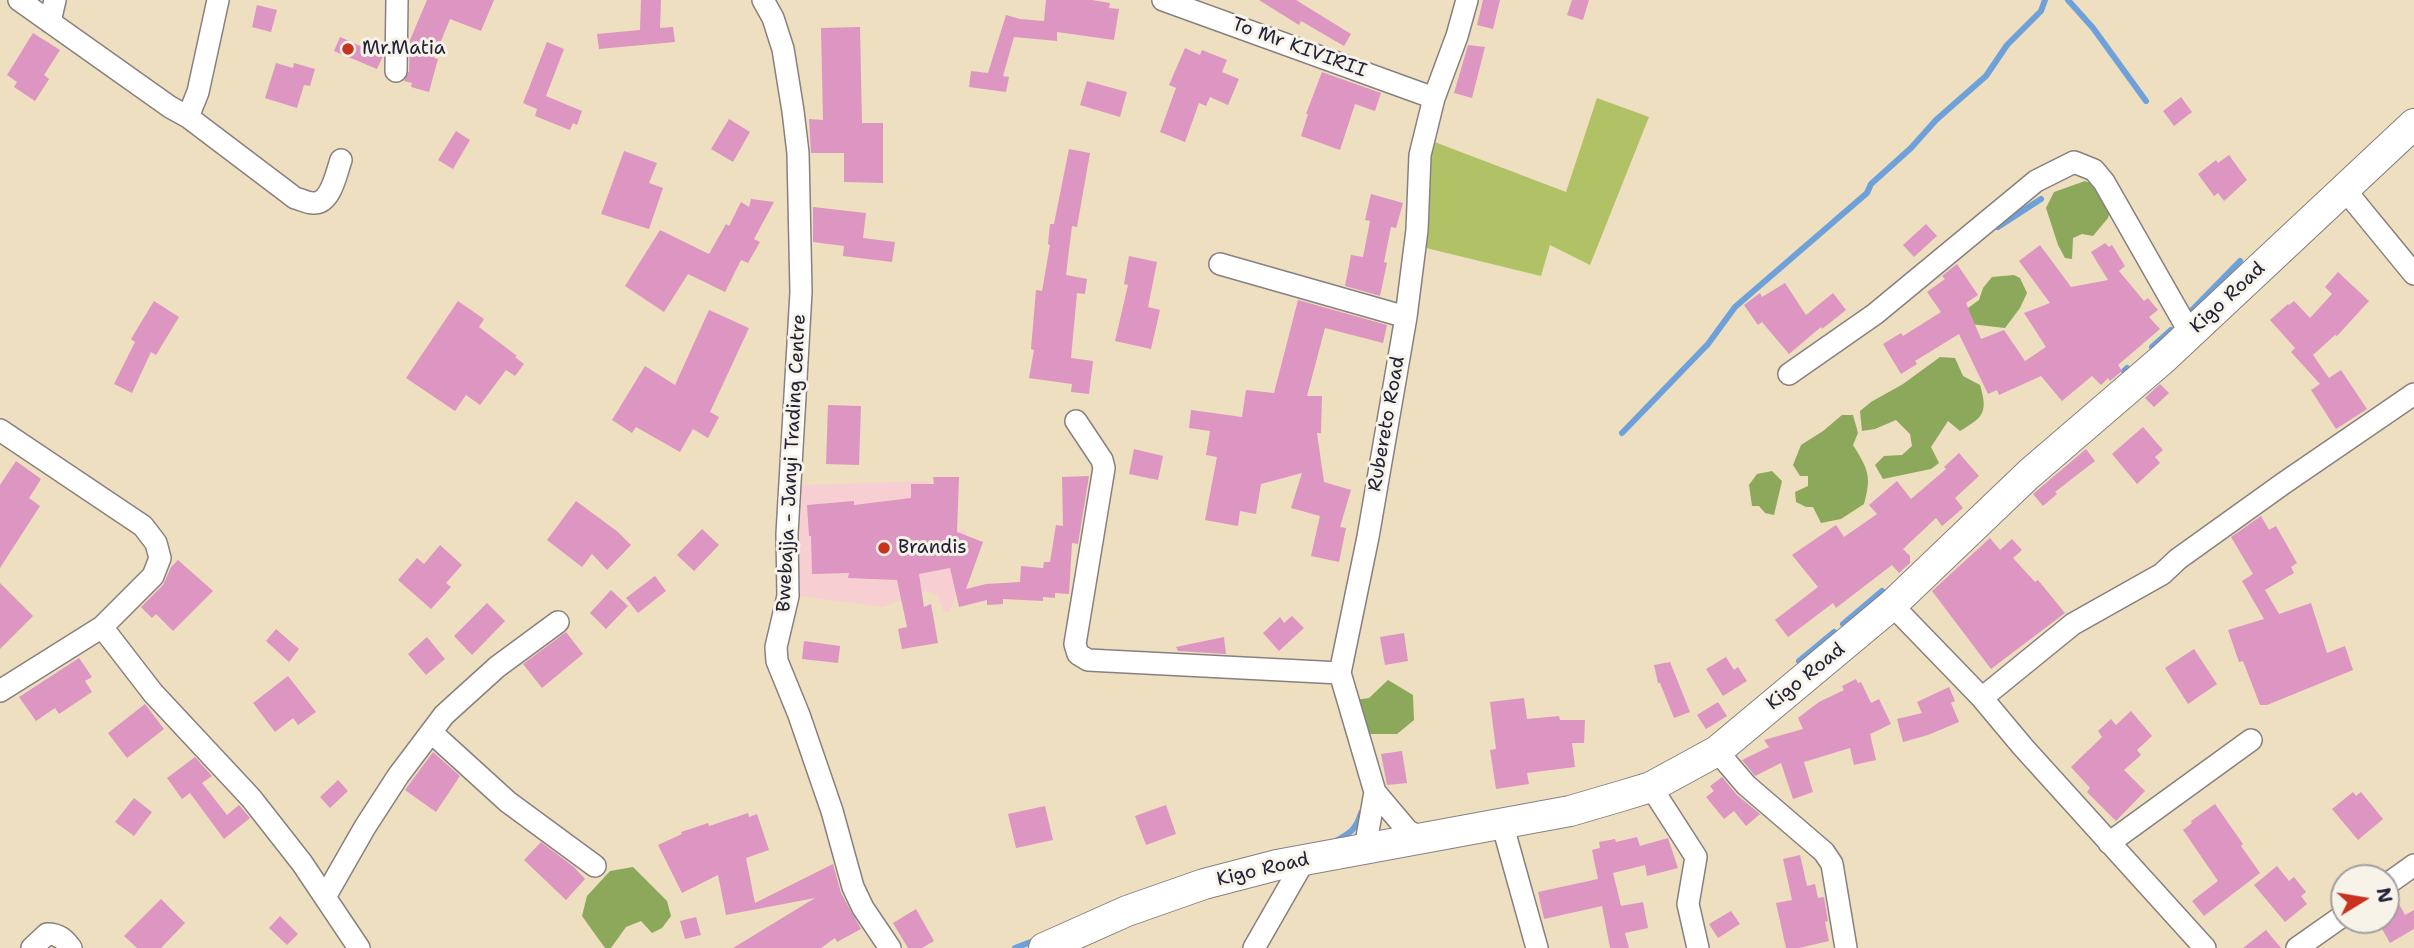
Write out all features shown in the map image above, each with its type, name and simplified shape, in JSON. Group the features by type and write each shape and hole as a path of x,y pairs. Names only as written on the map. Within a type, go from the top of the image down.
{"street":[{"path":"19,0 188,117 295,198 313,204 321,200 329,193 341,160"},
{"path":"50,22 55,0"},
{"path":"188,117 198,92 218,0"},
{"path":"396,71 397,0"},
{"name":"Bwebajja - Janyi Trading Centre","path":"763,0 773,18 783,49 793,111 798,153 801,278 787,534 788,596 776,647 777,661 832,811 853,887 863,908 890,948"},
{"name":"To Mr KIVIRII","path":"1163,0 1434,98"},
{"name":"Rubereto Road","path":"1365,848 1375,792 1340,673 1368,537 1406,317 1417,230 1420,155 1434,98 1467,0"},
{"name":"Kigo Road","path":"1044,948 1160,898 1204,884 1305,859 1570,811 1651,787 1717,751 1892,605 2029,474 2190,333 2414,124"},
{"path":"1789,374 1875,314 2036,181 2074,162 2094,170 2104,182 2190,333"},
{"path":"2346,190 2414,274"},
{"path":"1220,264 1406,317"},
{"path":"1982,698 2073,624 2147,584 2273,490 2414,394"},
{"path":"1076,421 1102,460 1104,468 1076,645 1078,654 1088,660 1340,673"},
{"path":"0,430 143,526 156,543 160,558 153,576 102,627 0,691"},
{"path":"1892,605 1982,698 2022,747 2205,948"},
{"path":"325,897 398,776 444,715 497,667 558,622"},
{"path":"102,627 153,693 251,798 302,863 359,948"},
{"path":"431,732 508,802 594,866"},
{"path":"2109,843 2250,740"},
{"path":"1717,751 1746,785 1824,852 1832,864 1846,948"},
{"path":"1651,787 1696,857 1688,904 1698,948"},
{"path":"1375,792 1408,831 1422,838"},
{"path":"1502,823 1536,948"},
{"path":"1254,948 1305,859"},
{"path":"2297,948 2330,925"},
{"path":"32,948 47,934 56,934 71,948"}],"shaded area":[{"name":"Brandis","path":"930,481 931,524 967,532 969,564 949,612 944,612 937,595 926,591 882,607 799,596 801,485"}],"green space":[{"path":"1597,98 1649,117 1590,265 1550,245 1541,276 1422,247 1424,167 1432,141 1566,192"},
{"path":"2085,181 2096,185 2110,211 2108,218 2093,236 2082,234 2073,238 2072,259 2065,258 2046,208 2054,192"},
{"path":"2014,275 2020,278 2027,293 2005,328 1970,324 1961,313 1979,300 1983,288 1992,277"},
{"path":"1940,357 1955,358 1963,376 1980,385 1984,402 1982,413 1960,431 1948,421 1931,447 1939,463 1931,469 1883,479 1875,465 1884,456 1902,455 1912,446 1910,434 1896,420 1862,431 1860,411"},
{"path":"1842,415 1853,415 1858,433 1853,445 1867,473 1866,494 1864,504 1841,519 1821,523 1813,507 1796,502 1795,492 1808,486 1808,476 1800,476 1793,465 1801,445"},
{"path":"1772,471 1782,481 1774,515 1765,513 1759,506 1752,506 1749,485 1757,474"},
{"path":"1388,680 1413,695 1414,720 1397,734 1365,734 1355,700 1369,698"},
{"path":"633,867 667,901 671,916 662,928 652,933 641,921 626,927 611,948 605,948 582,916 587,896 610,871"}],"building":[{"path":"427,0 494,0 481,31 450,19 434,58 438,59 429,92 411,87 412,83 404,81 409,71 410,40"},
{"path":"641,0 661,0 660,28 673,27 675,42 599,49 597,34 640,30"},
{"path":"1046,0 1092,0 1110,3 1109,8 1119,9 1114,40 1057,32 1057,41 1014,37 1003,76 1009,77 1006,92 969,87 971,71 988,73 1006,15 1044,21"},
{"path":"1259,0 1296,0 1351,34 1344,46 1301,21 1299,25"},
{"path":"1483,0 1500,0 1493,29 1477,25"},
{"path":"1572,0 1589,0 1583,20 1567,15"},
{"path":"257,5 277,10 271,32 252,27"},
{"path":"860,27 862,123 883,123 883,183 844,182 844,153 811,153 809,119 823,120 821,28"},
{"path":"33,33 60,50 44,75 49,79 35,101 14,87 17,82 7,75"},
{"path":"340,37 383,56 377,69 334,51"},
{"path":"547,42 564,49 546,96 582,111 577,125 573,123 570,130 535,116 537,109 523,103"},
{"path":"1468,45 1485,47 1472,98 1454,93"},
{"path":"1185,48 1200,55 1202,50 1227,60 1222,72 1239,79 1228,105 1210,97 1206,106 1199,103 1185,142 1160,132 1176,88 1169,85"},
{"path":"276,63 293,68 294,63 315,69 310,86 304,85 297,108 265,98"},
{"path":"1322,72 1381,93 1375,111 1355,104 1340,150 1301,136 1306,114"},
{"path":"1087,81 1127,92 1120,117 1080,105"},
{"path":"2181,97 2192,112 2174,126 2163,111"},
{"path":"729,119 750,132 733,162 711,149"},
{"path":"456,131 470,140 453,169 438,160"},
{"path":"1069,149 1090,153 1077,227 1072,226 1066,275 1087,279 1085,294 1077,293 1071,358 1093,361 1089,394 1071,392 1072,384 1029,378 1034,350 1031,349 1036,290 1042,291 1050,245 1050,224 1054,224"},
{"path":"624,151 657,163 649,183 663,188 649,229 601,214"},
{"path":"2229,155 2247,180 2224,201 2218,193 2214,196 2198,174 2216,160 2218,163"},
{"path":"1371,194 1403,203 1396,228 1391,227 1380,296 1345,286 1351,255 1363,257 1370,221 1365,220"},
{"path":"751,199 774,202 754,239 760,242 748,263 741,260 725,292 688,274 664,312 625,286 660,230 709,254 726,224 729,226 741,202 749,207"},
{"path":"813,207 866,213 863,238 895,242 892,262 843,256 844,246 813,242"},
{"path":"1926,224 1937,236 1914,257 1903,245"},
{"path":"2105,243 2109,247 2112,245 2125,266 2119,271 2144,301 2148,298 2158,310 2149,317 2160,329 2118,365 2122,371 2110,381 2108,378 2101,385 2092,376 2062,401 2041,376 1999,395 1997,390 1988,394 1959,334 1915,361 1917,364 1901,374 1883,344 1901,333 1903,336 1941,312 1927,292 1945,279 1942,276 1957,264 1978,295 1966,303 1981,339 2004,330 2025,361 2046,347 2024,313 2050,303 2019,261 2040,245 2071,287 2108,280 2091,252"},
{"path":"1129,256 1157,262 1148,307 1160,310 1151,349 1115,341 1128,285 1124,284"},
{"path":"2338,272 2369,301 2337,336 2313,355 2329,378 2341,370 2367,409 2336,429 2311,390 2320,384 2291,352 2295,348 2270,320 2294,301 2310,318 2332,294 2325,287"},
{"path":"1785,283 1806,315 1833,293 1846,310 1789,354 1762,322 1758,325 1744,305 1760,293 1762,297"},
{"path":"1298,300 1387,325 1383,343 1325,328 1307,396 1322,396 1321,433 1317,433 1324,482 1351,490 1340,527 1346,528 1339,562 1311,556 1320,516 1291,508 1302,473 1261,484 1256,514 1240,511 1238,526 1205,520 1217,457 1206,455 1210,431 1189,428 1191,410 1242,417 1246,390 1274,393"},
{"path":"154,301 179,317 156,355 151,352 132,393 114,384 135,342 131,339"},
{"path":"458,301 484,319 479,327 524,364 515,376 506,370 480,405 466,395 455,411 406,378"},
{"path":"709,310 749,328 710,412 719,417 708,438 693,429 680,452 636,427 632,433 612,420 645,366 675,385"},
{"path":"2160,384 2169,393 2154,407 2145,398"},
{"path":"828,405 861,406 859,465 826,464"},
{"path":"2143,427 2163,450 2155,457 2160,463 2137,484 2112,454"},
{"path":"1134,449 1163,456 1158,480 1129,474"},
{"path":"2086,449 2095,461 2055,492 2057,494 2043,506 2033,494"},
{"path":"1959,453 1979,476 1955,498 1963,508 1942,526 1936,518 1903,549 1910,556 1910,563 1899,573 1892,565 1836,608 1833,603 1788,637 1775,620 1818,587 1792,555 1836,525 1844,537 1877,514 1869,505 1897,481 1911,499 1946,469 1944,467"},
{"path":"16,461 41,479 29,498 40,506 0,568 0,485"},
{"path":"1089,476 1078,544 1072,543 1069,594 1055,593 1055,598 1043,597 1043,601 1003,599 1003,604 987,605 987,600 959,607 950,568 919,574 924,607 931,604 938,643 902,649 898,629 907,627 897,580 848,578 849,573 812,574 807,505 854,501 854,505 911,498 911,484 934,484 933,477 959,477 957,532 983,542 966,589 986,584 1020,582 1021,566 1043,568 1044,562 1050,562 1056,525 1063,526 1062,477"},
{"path":"576,501 631,545 607,570 592,554 582,567 547,540"},
{"path":"2261,516 2269,530 2276,526 2297,563 2291,567 2294,573 2265,590 2279,614 2311,603 2327,653 2345,646 2353,670 2267,705 2260,705 2243,661 2239,662 2228,630 2264,619 2242,581 2253,574 2231,537"},
{"path":"702,529 719,545 694,571 677,555"},
{"path":"1990,538 2000,550 2012,539 2022,550 2013,558 2035,582 2038,580 2065,613 1991,669 1932,591"},
{"path":"440,545 462,565 446,583 451,587 431,609 398,580 417,558 424,564"},
{"path":"178,560 213,591 173,631 156,614 152,618 141,607 163,585 171,567"},
{"path":"655,576 666,591 638,613 626,598"},
{"path":"0,583 33,616 0,649"},
{"path":"611,590 628,606 606,629 590,613"},
{"path":"487,603 505,621 472,655 454,636"},
{"path":"1292,616 1304,628 1279,651 1263,633 1280,617 1284,623"},
{"path":"276,629 299,649 289,662 266,641"},
{"path":"566,632 583,654 542,688 523,664"},
{"path":"1404,633 1408,661 1385,665 1380,637"},
{"path":"427,637 445,659 426,675 408,654"},
{"path":"1224,637 1226,654 1178,651 1176,647"},
{"path":"804,641 840,646 838,663 802,659"},
{"path":"2194,649 2217,684 2188,704 2165,668"},
{"path":"1726,657 1734,670 1738,667 1747,681 1723,696 1706,669"},
{"path":"79,658 92,677 85,681 92,692 59,714 55,708 36,721 19,697"},
{"path":"1670,662 1690,712 1674,718 1658,683 1654,665"},
{"path":"288,676 316,712 298,725 293,718 275,732 253,703"},
{"path":"1856,679 1858,683 1861,682 1871,703 1879,699 1891,724 1870,734 1876,760 1854,765 1850,748 1804,762 1813,792 1793,799 1781,763 1755,776 1742,760 1769,747 1764,740 1803,729 1798,718 1819,702 1844,690 1842,686"},
{"path":"1949,687 1955,701 1951,703 1959,722 1903,742 1897,719 1922,713 1917,702"},
{"path":"1524,698 1527,719 1559,716 1560,720 1585,720 1584,743 1572,743 1575,767 1527,773 1529,784 1496,789 1490,750 1496,749 1490,702"},
{"path":"1718,702 1727,716 1706,729 1697,715"},
{"path":"145,704 164,729 127,758 108,733"},
{"path":"2131,711 2152,736 2137,750 2141,755 2124,770 2145,791 2116,821 2087,792 2090,788 2071,767 2102,737 2098,731 2111,719 2116,725"},
{"path":"1402,751 1407,783 1387,785 1381,754"},
{"path":"433,752 460,776 436,812 405,790"},
{"path":"195,757 212,776 202,783 227,815 239,805 250,818 224,839 190,793 182,799 167,778"},
{"path":"1722,777 1737,795 1760,814 1746,826 1734,811 1724,819 1706,797 1714,791 1710,786"},
{"path":"338,780 348,791 330,808 320,797"},
{"path":"2353,792 2356,796 2361,792 2383,819 2358,840 2332,809"},
{"path":"134,798 152,812 134,836 115,822"},
{"path":"2215,804 2260,873 2204,916 2192,901 2218,881 2183,830"},
{"path":"1166,805 1176,834 1146,845 1135,816"},
{"path":"1045,806 1053,840 1016,848 1008,814"},
{"path":"748,813 749,817 757,814 769,850 746,858 755,903 833,864 841,893 861,929 837,942 835,938 821,948 733,948 815,898 726,915 718,875 682,893 658,845 682,834 681,832"},
{"path":"1637,837 1640,846 1668,838 1678,868 1647,876 1645,865 1613,873 1621,906 1643,902 1648,928 1625,933 1629,948 1610,948 1602,906 1544,919 1538,892 1598,879 1592,850 1600,848 1599,842 1615,839 1616,842"},
{"path":"541,842 574,867 585,879 566,900 524,860"},
{"path":"1800,855 1807,886 1815,884 1818,898 1824,897 1829,941 1786,948 1776,903 1792,900 1783,859"},
{"path":"2277,866 2289,881 2294,877 2306,892 2301,896 2307,904 2285,922 2254,885"},
{"path":"161,899 185,923 161,948 137,948 124,936"},
{"path":"2400,906 2405,915 2414,910 2414,929 2390,943 2385,934 2400,934"},
{"path":"916,909 934,941 922,948 908,948 893,923"},
{"path":"1731,911 1740,924 1718,938 1709,924"},
{"path":"280,916 298,934 287,945 269,928"},
{"path":"696,917 701,935 685,939 680,921"},
{"path":"2266,930 2281,948 2243,948"}],"waterway":[{"path":"1622,433 1708,344 1735,307 1867,193 1871,184 1911,148 1936,120 1986,76 2007,45 2041,11 2045,0"},
{"path":"2068,0 2093,28 2146,101"},
{"path":"1998,227 2041,199"},
{"path":"2190,312 2240,261"},
{"path":"2152,347 2171,330"},
{"path":"2124,371 2127,368"},
{"path":"1843,624 1882,591"},
{"path":"1799,661 1834,632"},
{"path":"1334,842 1351,831 1361,813"},
{"path":"1015,948 1036,940"}],"place":[{"name":"Mr.Matia","path":"348,49"},
{"name":"Brandis","path":"884,548"}]}
